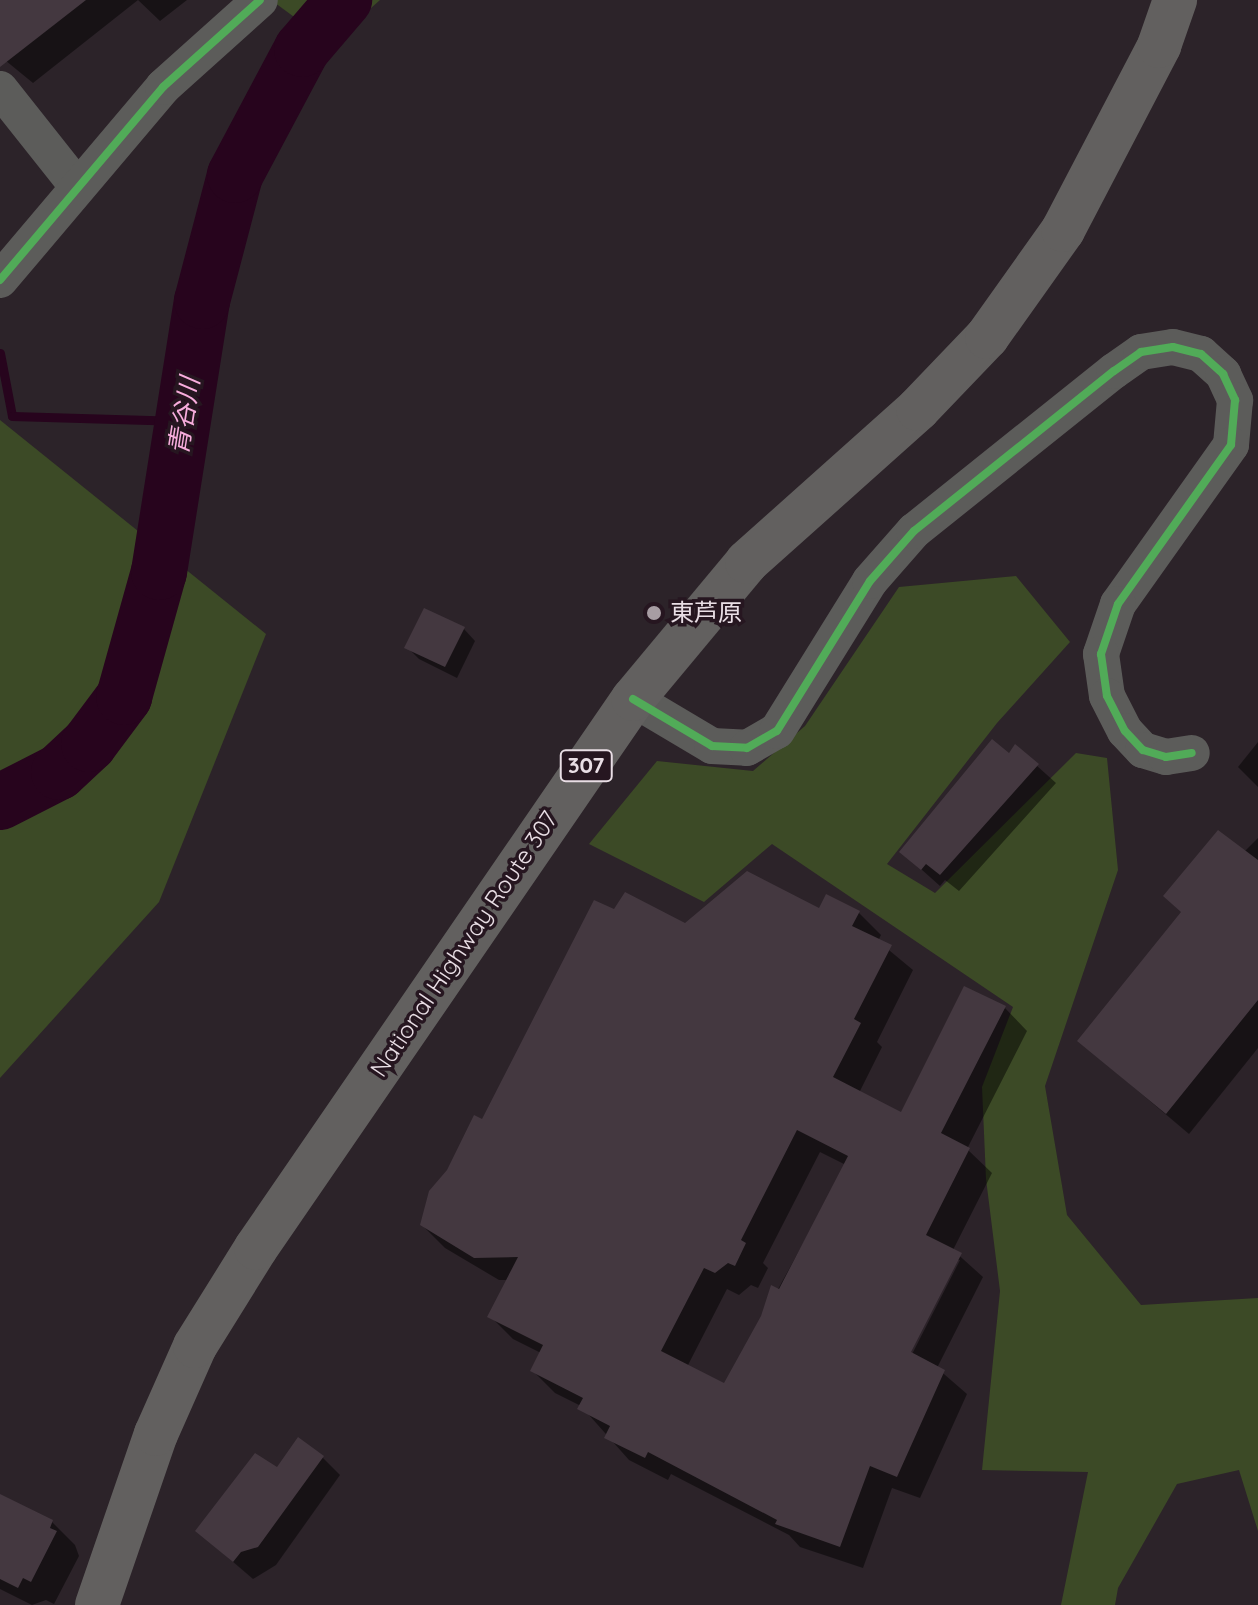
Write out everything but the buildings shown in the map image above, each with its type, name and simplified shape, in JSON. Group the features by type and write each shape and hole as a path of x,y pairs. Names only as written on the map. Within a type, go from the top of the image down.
{"highway":[{"name":"National Highway Route 307","path":"97,1605 156,1434 195,1346 256,1248 633,699 747,562 918,409 987,337 1063,230 1159,46 1175,0"}],"street":[{"path":"0,280 163,87 260,0"},
{"path":"0,89 77,186"},
{"path":"633,699 712,746 747,748 777,731 870,581 914,531 1141,352 1173,347 1201,354 1223,374 1235,400 1231,445 1118,604 1101,654 1107,696 1125,731 1143,750 1166,757 1192,753"}],"green space":[{"path":"271,0 380,0 331,44"},
{"path":"0,420 266,634 159,902 0,1078"},
{"path":"1016,576 1070,642 997,723 887,864 935,893 1076,753 1107,758 1118,870 1045,1086 1067,1215 1141,1305 1258,1298 1258,1531 1239,1470 1177,1484 1118,1588 1115,1605 1061,1605 1088,1472 982,1470 1000,1291 986,1179 982,1087 1013,1007 772,844 704,902 589,844 657,761 753,771 805,726 899,587"}],"waterway":[{"name":"青谷川","path":"0,802 59,772 89,744 124,697 159,572 202,301 235,175 302,49 344,0"},
{"path":"0,353 12,416 183,421"}],"cycle path":[{"path":"0,280 163,87 260,0"},
{"path":"633,699 712,746 747,748 777,731 870,581 914,531 1114,371 1141,352 1173,347 1201,354 1223,374 1235,400 1231,445 1118,604 1101,654 1107,696 1125,731 1143,750 1166,757 1192,753"}],"place":[{"name":"東芦原","path":"654,613"}]}
